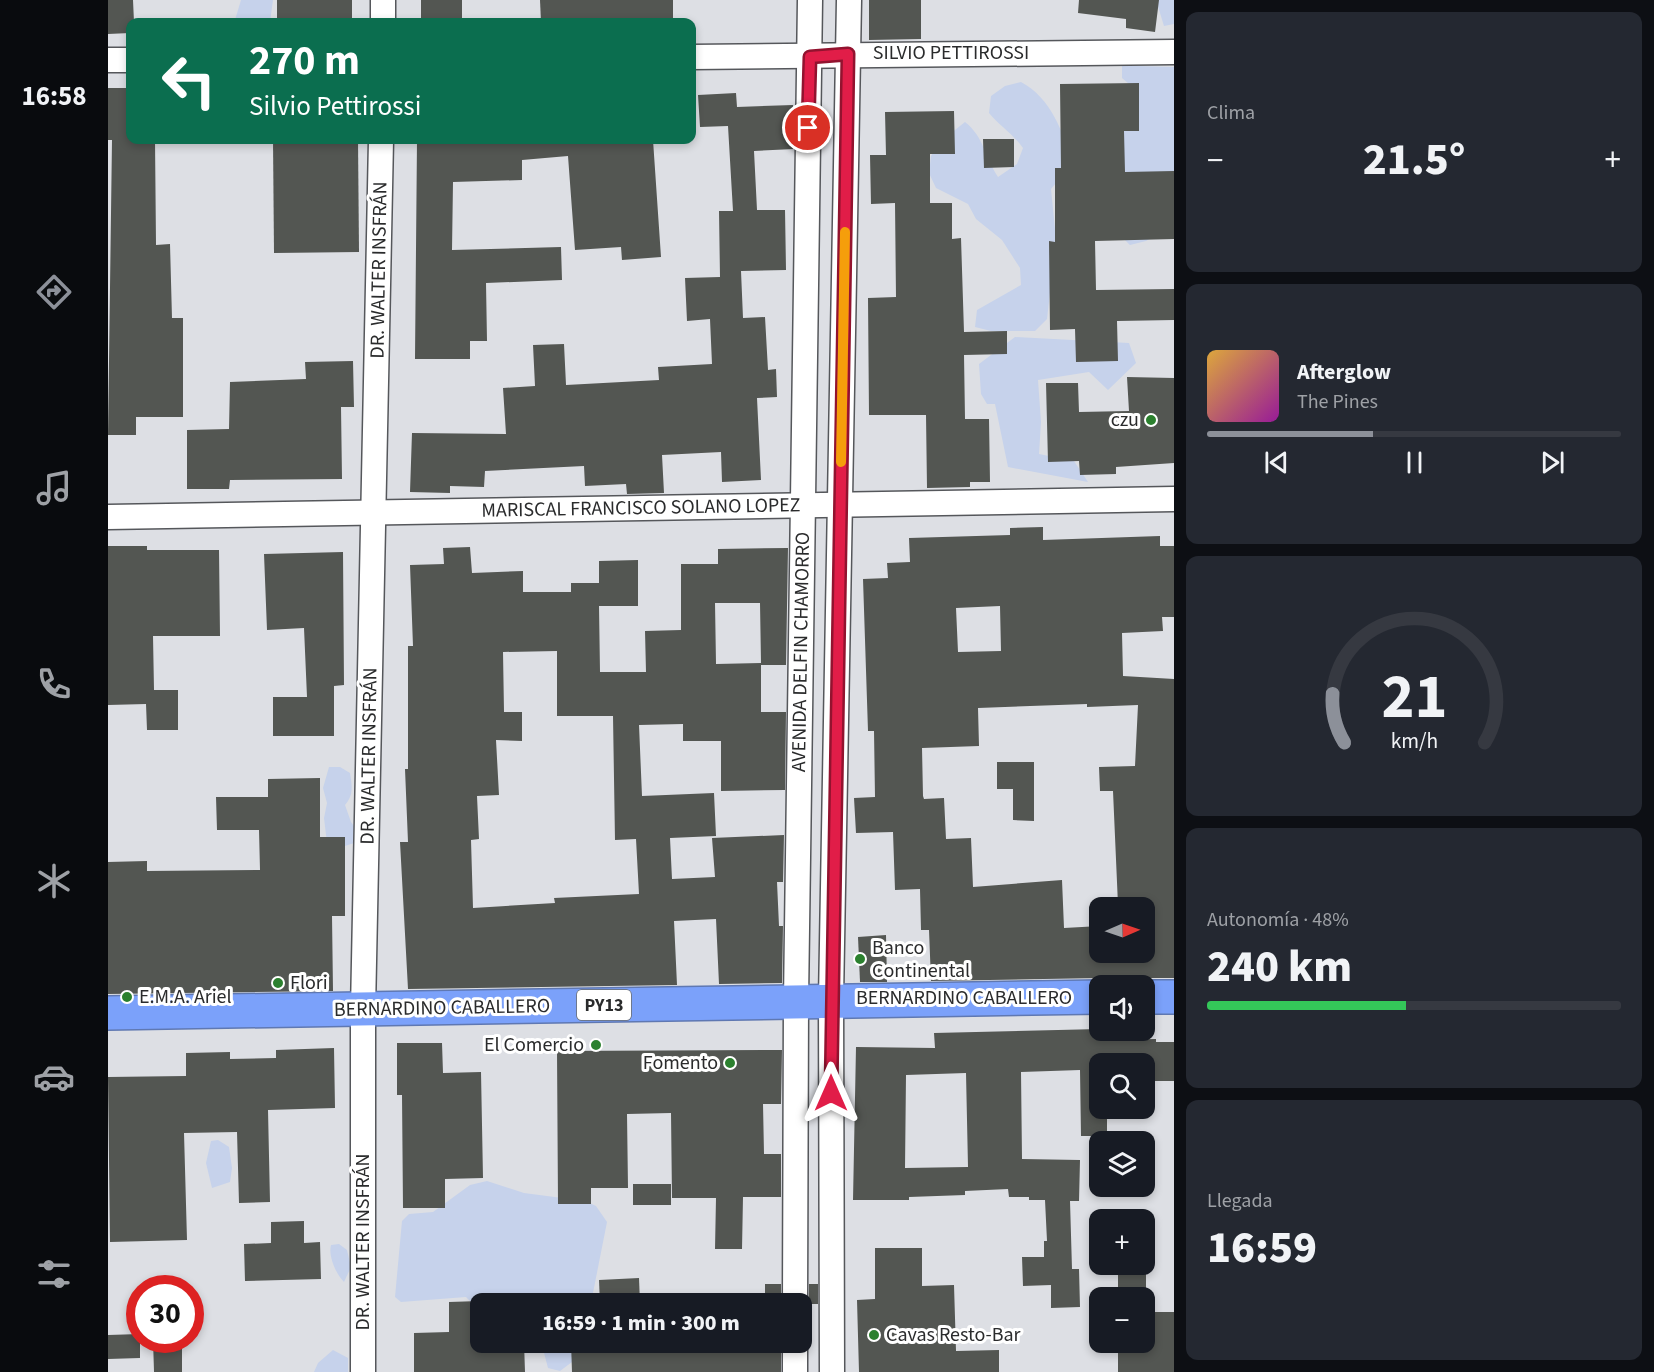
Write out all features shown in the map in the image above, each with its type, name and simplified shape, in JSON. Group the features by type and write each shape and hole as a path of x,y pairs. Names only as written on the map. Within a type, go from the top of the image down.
{"highway":[{"name":"BERNARDINO CABALLERO","path":"108,1013 363,1010 831,999 1089,997"},
{"path":"1155,997 1174,997"}],"street":[{"path":"383,0 383,18"},
{"name":"AVENIDA DELFIN CHAMORRO","path":"795,1293 796,1000 810,0"},
{"name":"AVENIDA DELFIN CHAMORRO","path":"832,1372 831,999 849,0"},
{"name":"SILVIO PETTIROSSI","path":"696,57 1174,52"},
{"path":"108,60 126,60"},
{"name":"DR. WALTER INSFRÁN","path":"363,1372 363,1010 381,144"},
{"name":"MARISCAL FRANCISCO SOLANO LOPEZ","path":"108,517 1174,499"},
{"path":"795,1353 795,1372"}],"shaded area":[{"path":"241,0 273,0 271,18 236,18"},
{"path":"1156,0 1174,0 1174,24 1164,26"},
{"path":"1122,62 1138,66 1174,67 1174,210 1161,232 1146,241 1130,245 1118,233 1088,136 1135,89 1122,78"},
{"path":"1021,82 1040,97 1055,117 1072,164 1051,189 1056,239 1047,319 1035,331 991,331 975,327 977,310 1021,285 1020,268 1002,240 976,219 968,204 936,188 929,173 931,156 940,142 965,122 976,134 998,177 1017,164 1023,148 989,113 991,96 1005,86"},
{"path":"1015,337 1129,343 1136,363 1108,390 1089,372 1038,380 1041,422 1039,454 1074,461 1088,482 1008,467 995,404 987,404 981,394 979,364"},
{"path":"329,767 340,767 350,773 351,794 345,805 351,822 358,832 357,842 342,847 327,843 324,818 327,803 323,788"},
{"path":"218,1140 229,1147 232,1168 230,1182 212,1188 206,1163 211,1141"},
{"path":"487,1181 524,1193 585,1201 596,1206 607,1222 593,1293 470,1293 470,1301 466,1297 401,1302 395,1297 402,1221 409,1214 433,1212 470,1185"},
{"path":"339,1244 347,1250 351,1267 344,1282 336,1270 330,1249 331,1245"},
{"path":"333,1350 348,1358 348,1372 314,1372 318,1363"},
{"path":"544,1353 581,1353 560,1371 548,1368"}],"building":[{"path":"108,0 133,0 134,18 126,18 126,33 108,34"},
{"path":"277,0 352,0 352,18 277,18"},
{"path":"421,0 462,0 462,18 421,18"},
{"path":"540,0 673,0 673,18 541,18"},
{"path":"869,0 921,0 921,39 869,40"},
{"path":"1079,0 1159,0 1155,32 1126,28 1126,19 1078,13"},
{"path":"1139,83 1139,131 1124,131 1125,172 1174,171 1174,239 1095,241 1096,290 1174,289 1174,320 1117,321 1118,361 1076,362 1075,329 1050,330 1049,241 1055,242 1055,168 1061,168 1060,84"},
{"path":"108,88 126,88 126,144 155,144 156,245 170,244 172,318 183,318 183,417 136,417 136,435 108,435 112,140 108,140"},
{"path":"736,93 737,107 793,105 794,149 754,151 757,210 785,210 786,270 741,271 743,318 765,317 768,370 776,369 777,397 757,398 761,480 722,482 721,452 662,455 664,493 627,494 626,484 585,486 584,466 485,471 484,487 450,486 450,493 410,492 412,433 506,434 503,388 535,386 533,345 564,344 566,385 659,380 658,367 712,364 710,319 687,321 685,278 720,277 719,211 733,211 728,126 700,127 698,95"},
{"path":"954,111 955,154 930,154 930,203 952,203 952,239 961,238 964,332 1007,331 1007,354 964,355 965,419 989,419 990,482 970,482 970,487 927,488 926,415 869,415 868,298 896,297 895,203 871,204 870,155 886,155 885,112"},
{"path":"983,139 1014,139 1014,167 984,168"},
{"path":"273,144 358,144 359,252 274,253"},
{"path":"417,144 653,144 661,257 622,260 621,247 575,250 568,156 522,160 522,180 453,182 452,250 561,247 562,280 486,283 487,341 470,341 470,359 415,359"},
{"path":"353,361 354,407 341,407 342,479 230,480 229,489 187,489 187,430 229,429 230,382 306,379 305,362"},
{"path":"1127,377 1174,378 1174,463 1116,467 1116,474 1080,475 1079,461 1048,462 1046,383 1078,383 1079,412 1129,411"},
{"path":"1043,527 1043,540 1160,536 1160,546 1174,546 1174,617 1162,617 1163,631 1122,633 1123,676 1174,679 1174,978 1155,978 1155,975 1089,975 1089,978 931,981 929,930 921,930 920,889 895,890 893,832 856,833 854,798 875,797 874,731 868,731 863,579 888,578 887,563 910,562 909,538 1010,535 1010,528","holes":["1000,606 1001,651 958,652 956,608","1087,704 1087,707 1138,705 1135,766 1099,767 1100,791 1113,791 1118,897 1155,897 1155,963 1089,963 1089,927 1064,928 1062,880 973,887 971,838 946,839 944,798 924,799 923,796 922,748 979,746 978,708"]},
{"path":"108,546 147,546 147,550 219,550 220,636 153,636 154,690 178,690 178,730 147,730 146,704 108,705"},
{"path":"470,547 472,573 523,571 523,592 571,592 571,583 599,583 599,561 638,560 638,606 599,606 600,672 646,672 645,631 681,630 681,564 718,564 718,549 788,548 786,665 761,665 761,712 786,712 785,790 721,791 721,741 683,741 683,724 639,725 642,796 714,793 716,836 670,838 672,879 715,877 712,838 784,835 783,882 777,882 779,926 783,926 782,983 719,984 716,919 674,921 677,985 408,989 400,842 408,842 405,769 408,769 408,646 413,646 410,565 444,564 443,548","holes":["715,603 760,603 761,663 716,664","557,651 557,716 613,716 615,840 636,839 639,894 554,898 555,903 473,908 471,840 479,839 477,796 499,795 496,740 522,741 522,712 504,712 503,652"]},
{"path":"343,552 344,685 334,686 334,736 273,736 273,697 307,697 304,628 267,630 264,554"},
{"path":"997,762 1034,762 1034,821 1013,820 1013,789 997,789"},
{"path":"320,778 320,837 345,837 345,916 332,916 333,991 108,994 108,862 147,861 147,871 260,870 259,830 217,830 216,797 268,797 268,779"},
{"path":"886,935 887,982 860,982 858,937"},
{"path":"1089,1029 1089,1041 1155,1041 1156,1039 1156,1042 1174,1042 1174,1081 1155,1081 1155,1053 1089,1053 1089,1119 1107,1119 1107,1131 1089,1131 1089,1136 1081,1136 1080,1070 1021,1072 1022,1159 1080,1160 1079,1201 1070,1201 1072,1269 1079,1269 1080,1307 1051,1308 1051,1285 1023,1286 1022,1257 1044,1257 1044,1241 1047,1241 1045,1200 1009,1197 1008,1189 965,1191 965,1195 909,1197 909,1200 853,1200 856,1047 935,1048 934,1033","holes":["966,1073 968,1167 905,1168 906,1075"]},
{"path":"397,1043 442,1043 443,1073 481,1072 483,1178 445,1179 445,1208 403,1208 402,1095 397,1095"},
{"path":"334,1048 335,1108 268,1110 270,1202 239,1203 237,1132 184,1133 187,1240 110,1242 108,1077 186,1076 186,1053 230,1052 230,1059 276,1058 276,1050"},
{"path":"782,1050 781,1104 763,1104 764,1154 781,1154 781,1197 743,1197 742,1249 715,1249 716,1198 672,1198 671,1113 627,1114 628,1188 591,1188 591,1204 558,1204 557,1051"},
{"path":"633,1184 671,1184 671,1205 633,1205"},
{"path":"304,1221 304,1243 320,1242 321,1279 245,1281 244,1244 271,1243 271,1222"},
{"path":"875,1248 922,1248 922,1286 954,1285 956,1351 999,1350 999,1372 859,1372 857,1300 875,1299"},
{"path":"1118,1275 1146,1275 1146,1287 1118,1287"},
{"path":"639,1278 640,1293 600,1293 599,1280"},
{"path":"765,1284 781,1284 781,1293 765,1293"},
{"path":"809,1284 818,1284 818,1304 812,1304 812,1293 809,1293"},
{"path":"470,1301 470,1353 524,1353 525,1372 414,1372 414,1333 449,1332 449,1302"},
{"path":"1155,1312 1174,1312 1174,1372 1118,1372 1118,1353 1155,1353"},
{"path":"126,1334 126,1353 140,1353 140,1358 108,1359 108,1335"},
{"path":"153,1353 182,1353 182,1372 154,1372"},
{"path":"571,1353 781,1353 781,1372 572,1372"}],"slow traffic":[{"path":"841,462 845,232"}],"place":[{"name":"czu","path":"1151,420"},
{"name":"Banco Continental","path":"860,959"},
{"name":"Flori","path":"278,983"},
{"name":"E.M.A. Ariel","path":"127,997"},
{"name":"El Comercio","path":"596,1045"},
{"name":"Fomento","path":"730,1063"},
{"name":"Cavas Resto-Bar","path":"874,1335"}],"route":[{"path":"808,128 810,57 848,54 831,1093"}]}
